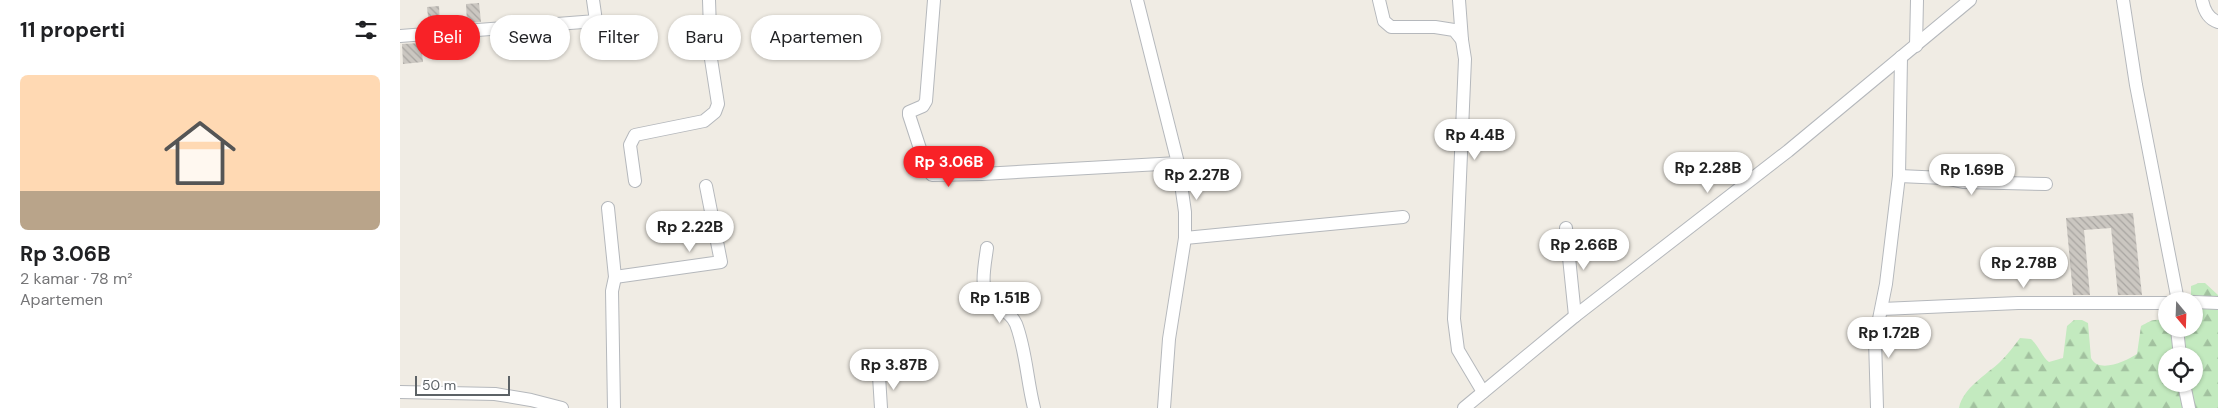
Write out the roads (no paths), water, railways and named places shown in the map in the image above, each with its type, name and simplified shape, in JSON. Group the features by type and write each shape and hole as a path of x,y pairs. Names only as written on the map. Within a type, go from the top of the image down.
{"street":[{"path":"400,36 596,21 594,0"},
{"path":"635,181 630,145 635,135 704,121 715,112 718,104 711,58 709,0"},
{"path":"934,0 926,101 923,106 909,112 926,167 932,175 1178,163"},
{"path":"1138,0 1178,163 1185,212 1185,238 1169,339 1164,408"},
{"path":"1379,0 1384,21 1391,27 1435,27 1454,30 1462,40"},
{"path":"1459,0 1465,59 1454,319 1458,350 1483,392"},
{"path":"1916,46 1917,0"},
{"path":"1464,408 1575,316 1788,151 1970,0"},
{"path":"2123,0 2136,85 2176,292"},
{"path":"2202,0 2212,20 2218,22"},
{"path":"1877,408 1875,339 1882,309 1899,176 1901,58"},
{"path":"1899,176 1944,178 1963,182 2046,184"},
{"path":"615,277 721,262 706,186"},
{"path":"608,208 615,277 612,299 614,408"},
{"path":"1185,238 1402,217"},
{"path":"1566,228 1575,316"},
{"path":"987,248 984,276 986,294 991,302 1007,311 1015,324 1034,408"},
{"path":"1882,309 2018,303 2158,303"},
{"path":"2203,303 2218,304"},
{"path":"879,376 881,408"},
{"path":"400,392 495,394 562,408"},
{"path":"2186,392 2189,408"}]}
